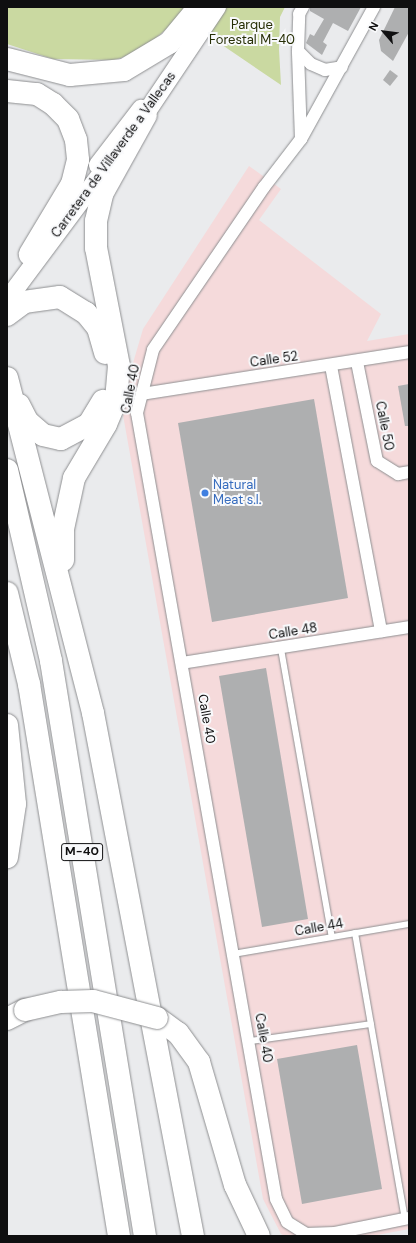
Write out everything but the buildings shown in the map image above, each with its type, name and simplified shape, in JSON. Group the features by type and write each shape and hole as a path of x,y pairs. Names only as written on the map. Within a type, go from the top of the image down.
{"highway":[{"path":"7,59 70,75 124,70 168,43 201,7"},
{"path":"7,91 37,94 53,104 68,119 76,140 78,160 72,184 30,254"},
{"path":"64,595 63,529 74,478 106,424 116,400 119,366 96,248 96,221 102,194 146,115"},
{"path":"7,316 24,302 40,297 60,297 74,303 98,328 108,368 100,411 76,434 61,439 43,435 27,421 8,381"},
{"path":"8,381 93,713 160,1073 188,1202 193,1236"},
{"name":"M-40","path":"7,470 51,661 145,1236"},
{"name":"M-40","path":"7,593 29,684 119,1236"},
{"path":"7,725 15,804 7,857"},
{"path":"16,1015 61,1002 93,1001 157,1018 178,1033 199,1062 235,1185 259,1236"},
{"path":"188,1202 203,1236"}],"main road":[{"name":"Carretera de Villaverde a Vallecas","path":"7,286 140,110 201,7"},
{"name":"Carretera de Villaverde a Vallecas","path":"7,300 146,115 217,7"}],"street":[{"path":"301,139 298,51 299,14 303,7"},
{"name":"Calle 40","path":"374,7 301,139 264,187 153,350 137,413 233,954 250,1041 276,1199 288,1222 306,1234 335,1233 407,1219"},
{"path":"298,51 311,64 325,70 342,67"},
{"name":"Calle 52","path":"142,394 357,362 409,352"},
{"name":"Calle 50","path":"357,362 377,461 398,474 409,472"},
{"path":"331,366 381,631"},
{"name":"Calle 48","path":"182,662 281,649 409,627"}],"lane":[{"path":"281,649 332,937"},
{"name":"Calle 44","path":"233,954 409,924"},
{"path":"355,933 407,1219"},
{"path":"250,1041 371,1024"}],"shaded area":[{"path":"249,166 281,189 259,220 381,314 367,341 409,334 409,1229 372,1236 285,1236 281,1234 263,1199 123,415 128,380 143,329"}],"green space":[{"name":"Parque Forestal M-40","path":"7,7 285,7 280,17 279,49 281,85 181,17 140,51 115,60 53,59 7,44"}],"place":[{"name":"Natural Meat s.l.","path":"205,493"}]}
